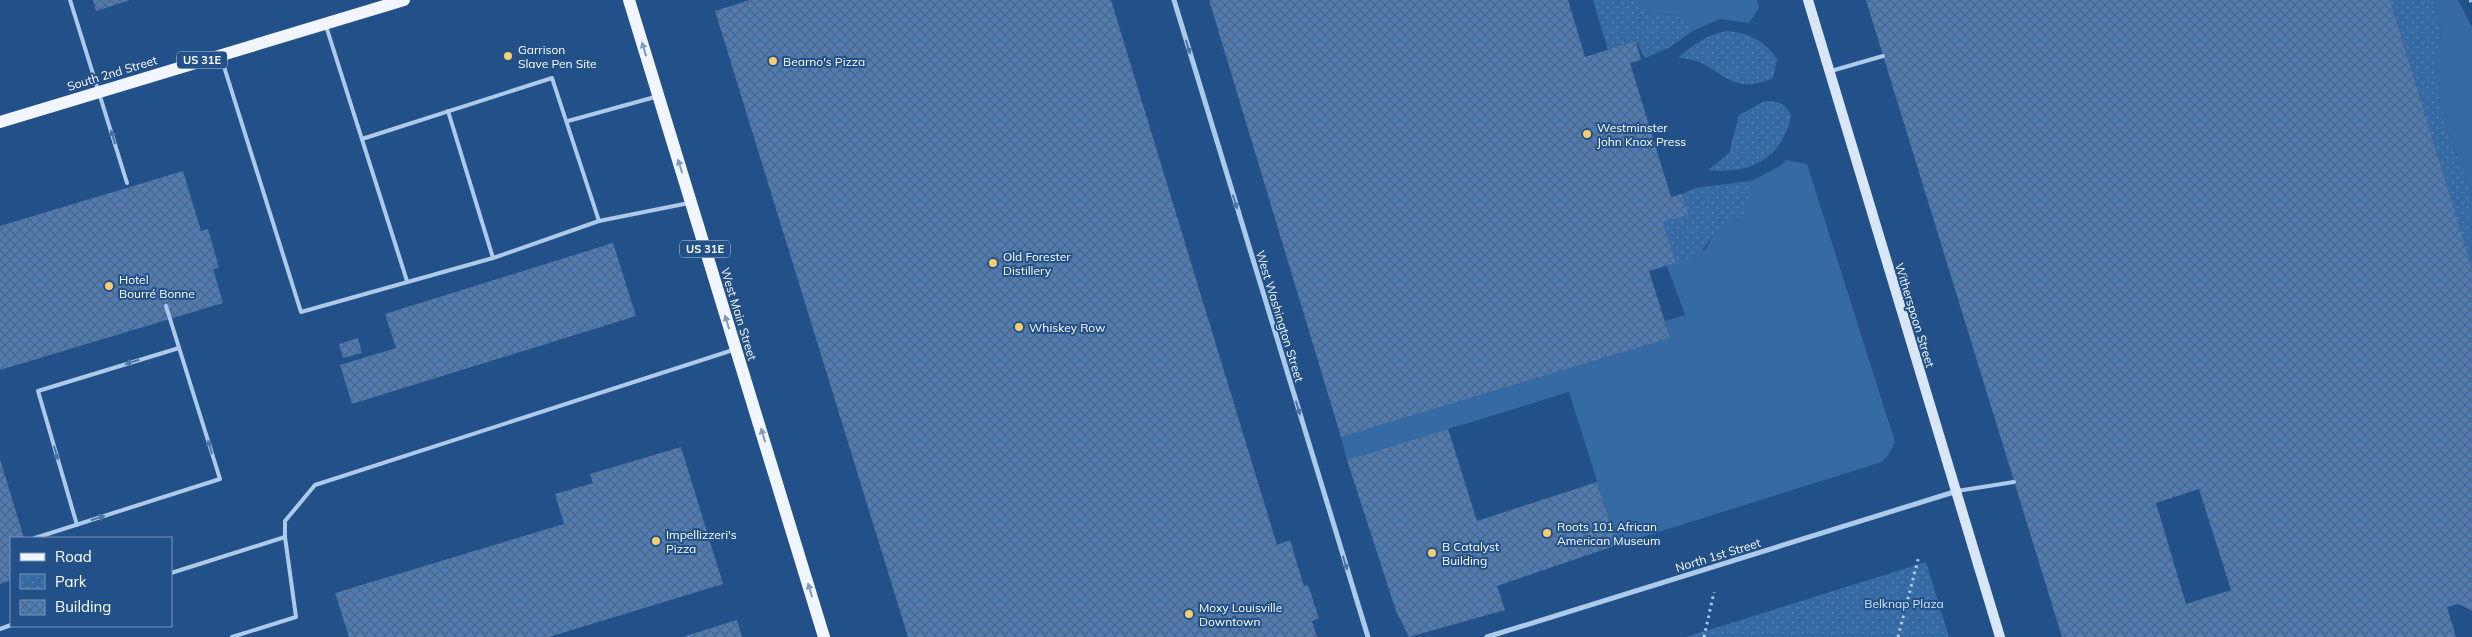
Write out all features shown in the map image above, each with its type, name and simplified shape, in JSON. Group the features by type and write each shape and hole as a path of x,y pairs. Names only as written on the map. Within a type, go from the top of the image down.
{"main road":[{"name":"South 2nd Street","path":"0,121 404,0"},
{"name":"West Main Street","path":"629,0 824,637"}],"street":[{"name":"West Washington Street","path":"1174,0 1368,637"},
{"name":"Witherspoon Street","path":"1808,0 1954,492 2000,637"},
{"name":"North 1st Street","path":"1487,637 1954,492"}],"lane":[{"path":"70,0 127,183"},
{"path":"325,24 408,281"},
{"path":"220,55 301,312 493,258 599,221 691,202"},
{"path":"1829,72 1884,56"},
{"path":"362,139 552,78 568,121 599,221"},
{"path":"568,121 658,96"},
{"path":"448,111 493,258"},
{"path":"38,537 220,479 166,306"},
{"path":"78,525 38,391 179,348"},
{"path":"232,637 296,617 284,537 285,520 315,485 736,350"},
{"path":"1954,492 2014,482"},
{"path":"172,573 284,537"}],"path":[{"path":"2470,0 2472,4"},
{"path":"1898,637 1920,556"},
{"path":"1704,637 1719,565"}],"green space":[{"path":"1593,0 1631,0 1645,12 1680,16 1693,31 1670,47 1645,58 1636,41 1608,50"},
{"path":"1631,0 1757,0 1759,8 1749,23 1720,19 1693,31 1680,16 1645,12"},
{"path":"2390,0 2433,0 2441,33 2435,63 2444,120 2472,196 2472,268"},
{"path":"2433,0 2458,0 2472,27 2472,196 2444,120 2435,63 2441,32"},
{"path":"1726,31 1749,36 1761,42 1772,52 1777,59 1773,78 1757,83 1743,84 1732,81 1704,64 1678,58 1700,41"},
{"path":"1765,101 1781,104 1791,115 1787,130 1772,153 1762,161 1737,170 1708,170 1729,153 1739,115"},
{"path":"1786,160 1807,164 1895,442 1889,454 1882,462 1617,545 1569,392 1347,460 1341,437 1670,338 1665,321 1685,315 1667,266 1706,249 1714,233 1727,221 1744,213 1751,197 1751,181 1780,166"},
{"path":"1751,181 1751,197 1744,214 1721,227 1696,256 1676,263 1663,222 1687,215 1682,194 1695,188"},
{"name":"Belknap Plaza","path":"1926,562 1949,637 1686,637"}],"building":[{"path":"93,0 130,0 96,11"},
{"path":"750,0 1111,0 1277,545 1290,540 1304,586 1308,585 1319,618 1312,621 1317,637 908,637 715,11"},
{"path":"1209,0 1568,0 1585,57 1636,41 1641,60 1630,63 1671,197 1682,194 1688,215 1663,222 1676,263 1649,271 1670,338 1341,437"},
{"path":"1866,0 2390,0 2472,268 2472,611 2459,604 2447,607 2456,637 2062,637","holes":["2199,489 2231,590 2186,604 2156,503"]},
{"name":"Hotel Bourré Bonne","path":"183,171 201,231 208,229 219,268 213,269 223,303 0,370 0,226"},
{"path":"613,243 636,316 352,404 340,365 396,348 385,314"},
{"path":"358,338 362,353 343,358 339,344"},
{"name":"B Catalyst Building","path":"1448,429 1477,521 1597,482 1617,545 1497,586 1505,610 1409,637 1396,611 1347,460"},
{"path":"681,447 723,584 549,637 349,637 335,593 564,524 555,494 593,483 590,474"},
{"path":"0,459 24,537 10,537 10,580 0,584"},
{"path":"737,620 742,637 682,637"}],"place":[{"name":"Garrison Slave Pen Site","path":"508,56"},
{"name":"Bearno's Pizza","path":"773,61"},
{"name":"Westminster John Knox Press","path":"1587,134"},
{"name":"Old Forester Distillery","path":"993,263"},
{"name":"Hotel Bourré Bonne","path":"109,286"},
{"name":"Whiskey Row","path":"1019,327"},
{"name":"Roots 101 African American Museum","path":"1547,533"},
{"name":"Impellizzeri's Pizza","path":"656,541"},
{"name":"B Catalyst Building","path":"1432,553"},
{"name":"Moxy Louisville Downtown","path":"1189,614"}]}
